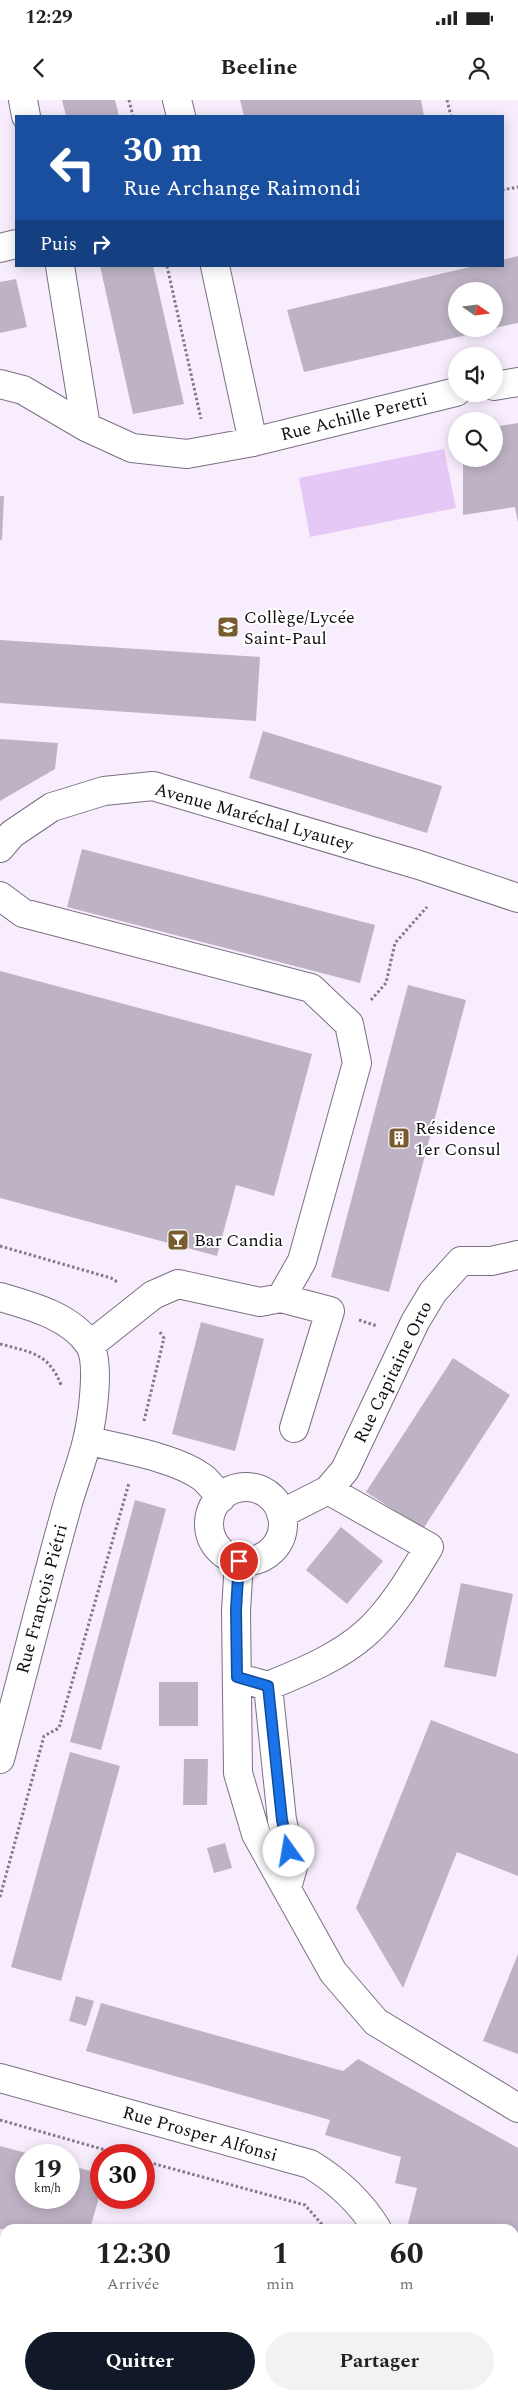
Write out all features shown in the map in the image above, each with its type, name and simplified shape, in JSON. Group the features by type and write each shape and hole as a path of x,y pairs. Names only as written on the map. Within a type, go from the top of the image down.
{"street":[{"path":"23,100 26,115"},
{"path":"177,100 181,115"},
{"path":"0,248 15,244"},
{"path":"60,267 86,427"},
{"path":"215,267 253,442"},
{"path":"503,384 518,382"},
{"name":"Rue Achille Peretti","path":"0,384 23,390 86,427 132,448 187,454 253,442 448,394"},
{"name":"Avenue Maréchal Lyautey","path":"0,848 12,834 52,807 104,791 153,786 419,865 518,898"},
{"path":"0,896 23,913 312,988 349,1024 357,1063 302,1261 280,1298"},
{"name":"Rue Capitaine Orto","path":"281,1514 328,1490 345,1470 408,1337 433,1292 461,1262 491,1261 518,1257"},
{"path":"0,1297 40,1310 66,1322 90,1345 153,1295 178,1284 260,1302 280,1298 330,1311 294,1428"},
{"name":"Rue François Piétri","path":"0,1759 68,1502 87,1440 95,1390 95,1369 90,1345"},
{"path":"87,1440 184,1467 203,1478 221,1498"},
{"path":"243,1487 267,1494 276,1503 281,1514 283,1526 280,1538 274,1549 264,1557 252,1561 239,1561 229,1557 219,1550 211,1535 210,1518 214,1507 221,1498 231,1491 243,1487"},
{"path":"237,1677 268,1686 317,1666 366,1633 405,1587 429,1547 328,1490"},
{"path":"239,1561 236,1610 238,1773 256,1834 333,1972 376,2022 518,2108"},
{"path":"268,1686 282,1820 293,1866 287,1888"},
{"name":"Rue Prosper Alfonsi","path":"0,2078 310,2164 331,2176 364,2207 374,2224"}],"path":[{"path":"129,100 133,115"},
{"path":"447,100 451,115"},
{"path":"504,190 518,187"},
{"path":"167,267 208,451"},
{"path":"386,983 395,943 427,906"},
{"path":"0,1246 111,1278 124,1286 141,1305 164,1338 127,1450 59,1728 44,1736 0,1898"},
{"path":"330,1311 408,1337"},
{"path":"0,1344 38,1354 50,1364 63,1389"},
{"path":"0,2120 90,2146"},
{"path":"155,2164 305,2205 322,2224"}],"shaded area":[{"path":"444,449 456,508 310,537 299,478"}],"building":[{"path":"62,100 115,100 119,115 66,115"},
{"path":"240,100 421,100 424,115 244,115"},
{"path":"518,256 518,323 503,326 503,282 448,282 448,338 454,338 304,372 287,310 470,267 504,267 504,260"},
{"path":"100,267 153,267 184,404 133,414"},
{"path":"16,279 27,327 0,333 0,282"},
{"path":"518,423 518,523 515,507 463,515 463,467 503,467 503,426"},
{"path":"0,496 4,496 2,540 0,540"},
{"path":"0,640 260,657 256,721 0,703"},
{"path":"263,731 442,786 427,833 249,778"},
{"path":"0,739 58,743 55,769 0,801"},
{"path":"82,849 375,925 360,983 67,907"},
{"path":"0,971 312,1054 274,1196 236,1185 217,1256 0,1198"},
{"name":"Résidence 1er Consul","path":"408,985 466,1000 389,1292 331,1277"},
{"path":"201,1322 264,1339 235,1451 172,1434"},
{"path":"453,1358 510,1395 423,1529 366,1492"},
{"path":"135,1500 166,1509 101,1750 70,1742"},
{"path":"341,1527 383,1561 347,1604 306,1570"},
{"path":"461,1583 513,1594 496,1677 444,1667"},
{"path":"159,1682 198,1682 198,1726 159,1726"},
{"path":"431,1720 518,1754 518,1876 457,1852 403,1988 356,1908"},
{"path":"70,1752 120,1766 61,1981 11,1967"},
{"path":"184,1759 208,1759 207,1805 183,1805"},
{"path":"225,1843 232,1868 214,1873 207,1848"},
{"path":"518,1954 518,2054 483,2041"},
{"path":"76,1996 94,2001 86,2026 69,2021"},
{"path":"101,2003 343,2071 358,2059 518,2148 518,2224 408,2224 417,2188 395,2183 401,2157 325,2135 330,2120 86,2051"},
{"path":"0,2146 15,2150 15,2209 80,2209 80,2168 90,2171 90,2209 96,2209 91,2224 0,2224"}],"place":[{"name":"Collège/Lycée Saint-Paul","path":"228,627"},
{"name":"Résidence 1er Consul","path":"399,1138"},
{"name":"Bar Candia","path":"178,1240"}],"route":[{"path":"239,1561 236,1610 237,1677 268,1686 282,1820 289,1851"}]}
